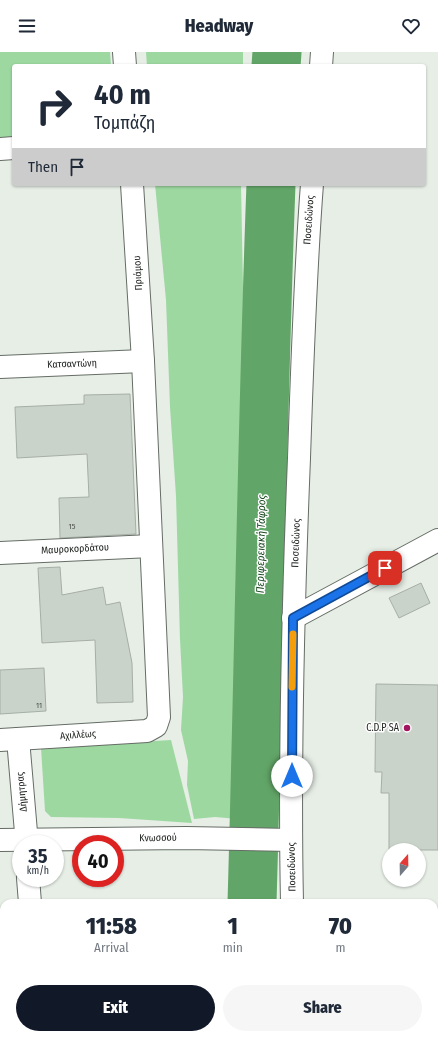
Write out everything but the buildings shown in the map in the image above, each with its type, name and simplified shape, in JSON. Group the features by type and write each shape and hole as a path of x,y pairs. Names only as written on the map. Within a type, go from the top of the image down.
{"street":[{"path":"124,52 125,64"},
{"path":"321,64 322,52"},
{"path":"0,149 12,148"},
{"name":"Πριάμου","path":"132,186 143,361 159,717 156,726"},
{"name":"Ποσειδώνος","path":"291,899 284,840 307,254 312,186"},
{"name":"Κατσαντώνη","path":"0,367 143,361"},
{"path":"293,618 438,540"},
{"name":"Μαυροκορδάτου","path":"0,553 151,546"},
{"name":"Αχιλλέως","path":"9,740 147,731 156,726"},
{"name":"Δήμητρας","path":"9,740 25,835"},
{"name":"Κνωσσού","path":"64,841 186,838 284,840"},
{"name":"Κνωσσού","path":"0,840 12,841"},
{"path":"29,887 30,899"}],"green space":[{"path":"0,52 110,52 111,64 12,64 12,138 0,139"},
{"path":"146,52 243,52 243,64 147,64"},
{"path":"155,186 241,186 245,449 238,819 215,817 194,819 187,785 188,761 181,730 183,697 176,496 170,407 166,300"},
{"path":"171,740 192,823 119,818 51,817 45,811 41,748"}],"waterway":[{"name":"Περιφερειακή Τάφρος","path":"276,64 277,52"},
{"name":"Περιφερειακή Τάφρος","path":"252,899 265,364 271,186"}],"slow traffic":[{"path":"292,687 293,634"}],"place":[{"name":"C.D.P SA","path":"407,728"}],"route":[{"path":"292,776 293,618 385,568"}]}
